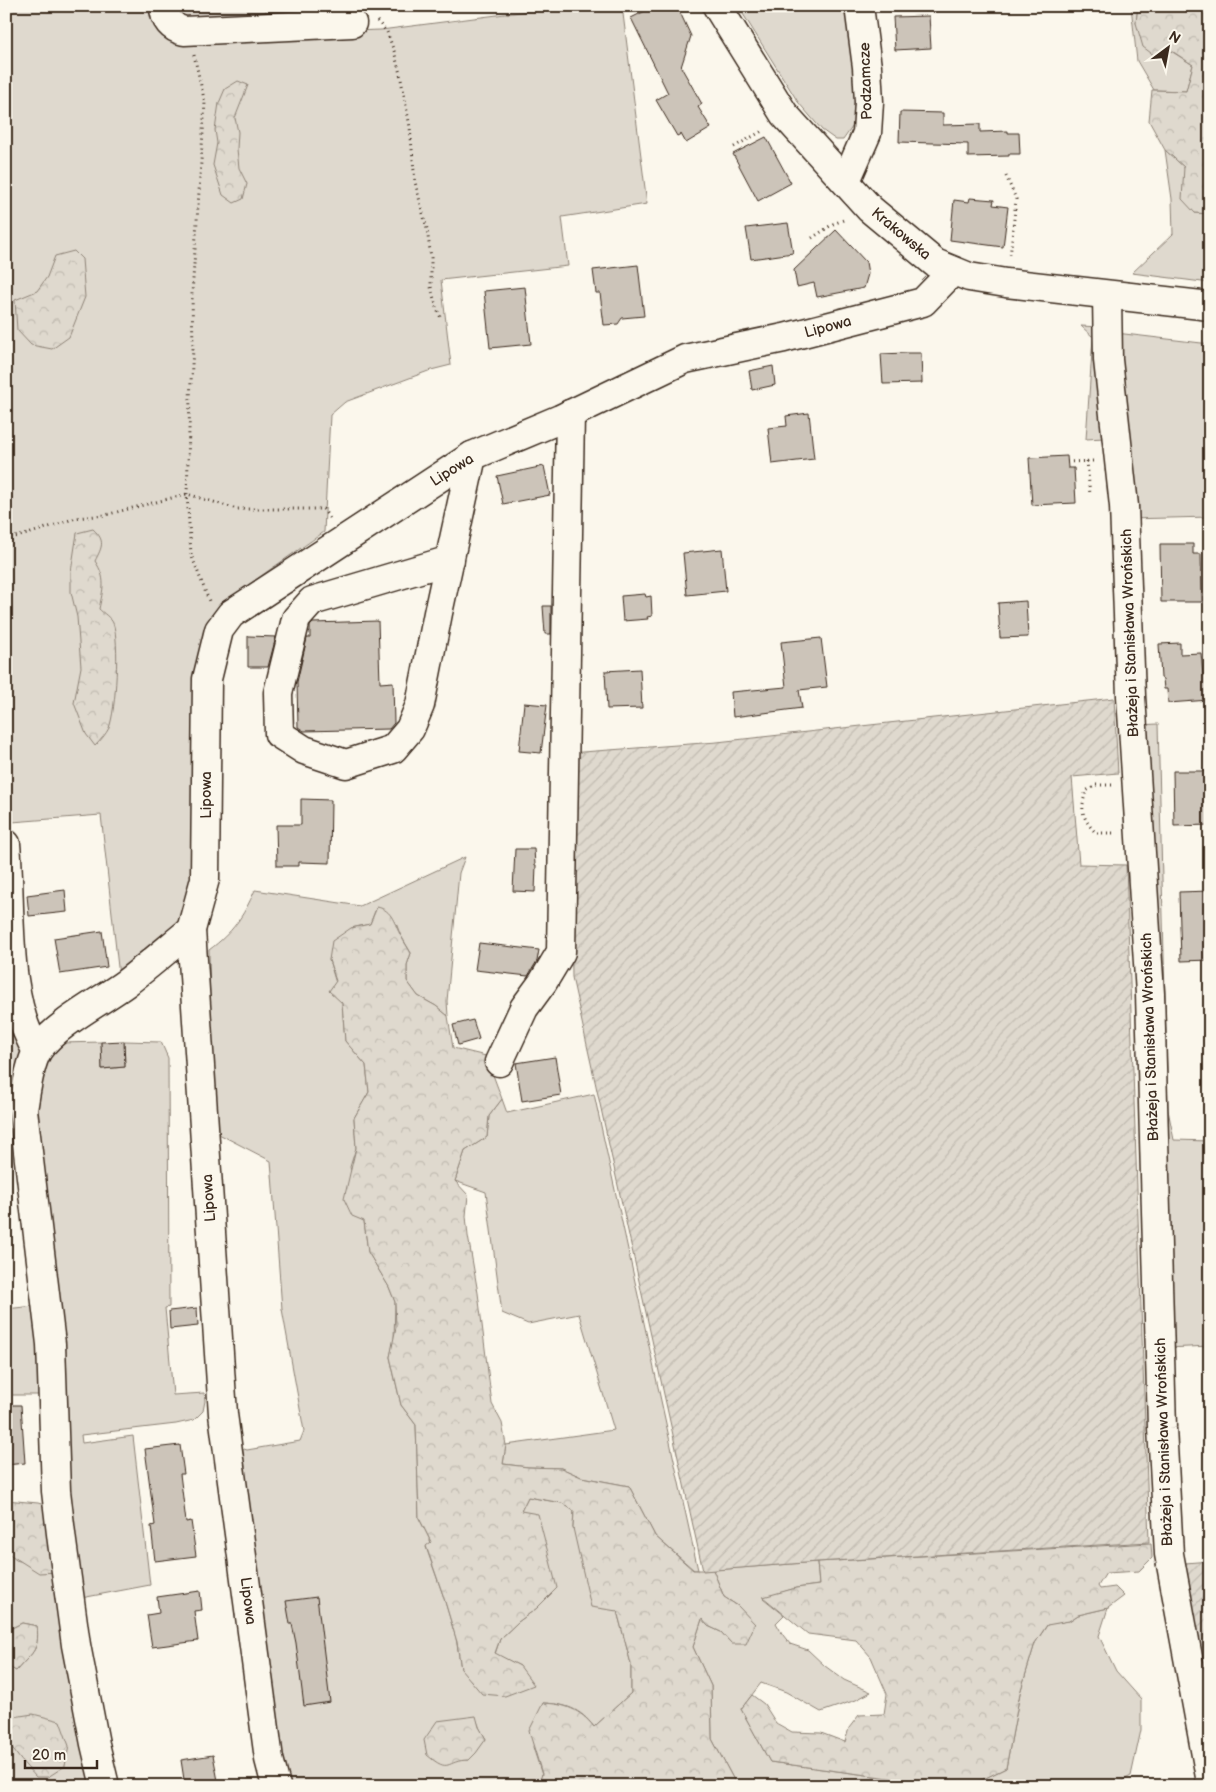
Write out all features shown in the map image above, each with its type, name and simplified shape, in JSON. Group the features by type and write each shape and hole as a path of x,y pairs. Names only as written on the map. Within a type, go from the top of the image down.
{"street":[{"path":"164,6 166,19 175,29 184,31 363,21"},
{"name":"Krakowska","path":"717,6 784,114 870,209 935,263 969,277 1006,283 1210,306"},
{"name":"Podzamcze","path":"846,181 867,133 869,102 867,67 859,6"},
{"name":"Lipowa","path":"276,1786 269,1759 218,1428 192,930 205,879 206,679 219,630 231,614 472,456 560,419 685,359 784,338 923,302 954,270"},
{"name":"Błażeja i Stanisława Wrońskich","path":"1107,294 1108,360 1124,506 1131,696 1150,994 1162,1428 1169,1554 1210,1777"},
{"path":"500,1062 524,1008 562,952 570,414"},
{"path":"450,560 312,601 296,618 278,693 278,734 304,750 346,764 392,749 410,729 420,705 472,456"},
{"path":"6,844 15,985 23,1022 28,1036 37,1051"},
{"path":"105,1786 76,1645 62,1542 56,1491 51,1344 15,1114 37,1051 50,1037 84,1010 126,983 192,930"}],"path":[{"path":"363,21 387,32 394,51 410,127 415,182 427,229 431,258 431,287 441,318"},
{"path":"184,31 195,59 205,103 192,294 193,349 187,494 191,554 219,630"},
{"path":"734,146 762,131"},
{"path":"1006,176 1016,199 1010,262"},
{"path":"812,238 833,224 851,217"},
{"path":"1067,462 1103,460"},
{"path":"1088,461 1090,495"},
{"path":"6,540 76,518 105,515 187,494 237,509 323,509 345,540"},
{"path":"1136,777 1119,785 1096,785 1086,791 1082,804 1085,821 1096,833 1108,834 1140,830"}],"green space":[{"path":"6,6 155,6 175,37 381,30 567,6 622,6 647,204 562,217 568,266 441,280 451,365 431,370 345,402 330,415 324,532 228,599 205,626 194,672 196,881 185,916 147,957 119,976 101,815 12,822 6,775"},
{"path":"170,6 266,6 266,17 185,27"},
{"path":"738,6 848,6 858,63 855,123 843,140 836,140 822,130 798,102"},
{"path":"1131,6 1138,6 1136,23 1155,56 1171,51 1193,65 1186,91 1154,90 1137,61"},
{"path":"1138,6 1210,6 1210,214 1195,213 1182,199 1184,167 1165,150 1149,121 1152,90 1186,91 1193,65 1172,51 1155,56 1143,47 1136,23"},
{"path":"238,81 248,85 235,118 238,132 239,168 247,184 243,199 234,203 223,195 213,165 217,143 215,130 219,103 225,89"},
{"path":"1165,150 1184,167 1195,213 1210,214 1210,283 1132,273 1173,234 1172,199"},
{"path":"74,251 82,259 85,297 69,337 52,349 31,345 17,330 15,300 37,291 47,277 55,256"},
{"path":"1081,326 1099,327 1105,438 1086,439 1093,337"},
{"path":"1116,333 1210,344 1210,517 1128,519"},
{"path":"93,529 101,541 95,561 103,579 99,609 113,623 117,659 114,707 109,728 95,746 86,734 74,703 81,667 77,617 71,592 71,572 77,533"},
{"path":"1114,698 1118,773 1072,777 1079,864 1126,865 1149,1542 817,1562 703,1571 572,977 569,753 717,742"},
{"path":"1158,724 1168,1110 1174,1140 1210,1141 1210,1346 1167,1348 1138,725"},
{"path":"465,857 459,873 447,1001 448,1016 436,1006 418,996 407,981 407,965 411,953 396,923 375,911 370,924 351,928 329,960 342,1003 345,1041 366,1065 369,1092 354,1118 356,1148 350,1167 364,1221 368,1252 389,1287 395,1302 394,1340 390,1357 401,1405 416,1425 419,1518 431,1542 426,1547 456,1638 461,1669 520,1666 495,1654 500,1639 537,1608 521,1511 528,1497 562,1503 574,1511 573,1528 617,1611 631,1664 631,1693 594,1727 583,1715 572,1708 543,1703 533,1747 542,1775 538,1786 291,1786 272,1716 232,1445 247,1450 300,1441 304,1431 282,1309 271,1161 215,1132 212,1134 209,950 225,937 237,923 255,890 360,906","holes":["475,1716 486,1739 469,1760 460,1760"]},
{"path":"377,907 390,914 411,953 407,965 407,981 418,996 436,1006 448,1016 453,1048 486,1056 502,1099 489,1116 487,1137 465,1151 455,1181 468,1195 466,1216 468,1236 478,1293 492,1404 502,1423 506,1445 503,1464 561,1468 581,1477 629,1486 655,1536 693,1570 713,1570 724,1597 738,1606 755,1624 746,1644 732,1644 721,1632 708,1626 702,1619 693,1647 711,1686 712,1739 737,1786 538,1786 542,1774 529,1731 543,1703 565,1706 572,1709 583,1716 594,1727 631,1693 631,1664 617,1611 591,1607 573,1528 574,1511 562,1503 528,1497 521,1511 538,1514 557,1588 537,1608 500,1639 495,1653 520,1666 534,1685 505,1696 482,1694 461,1669 457,1642 426,1546 431,1542 419,1518 416,1425 401,1405 390,1357 396,1327 395,1302 389,1287 368,1252 364,1221 352,1216 344,1199 356,1148 354,1118 369,1092 366,1065 345,1041 342,1003 329,991 336,981 329,960 332,941 351,928 370,924"},
{"path":"6,921 23,1050 21,1069 6,1099"},
{"path":"124,1041 161,1042 168,1058 169,1307 165,1308 173,1395 204,1393 205,1401 203,1411 194,1420 176,1424 81,1435 82,1443 133,1436 150,1585 76,1599 33,1133 38,1085 52,1046 62,1043 101,1042 102,1069 125,1067"},
{"path":"594,1094 698,1570 694,1570 655,1536 629,1486 581,1477 561,1468 503,1464 506,1445 614,1430 579,1314 528,1324 502,1313 486,1192 455,1181 465,1151 487,1137 489,1116 502,1099 507,1113"},
{"path":"34,1306 49,1395 6,1395 6,1309"},
{"path":"6,1500 38,1503 52,1507 58,1572 39,1573 6,1552"},
{"path":"1151,1543 1152,1558 1139,1571 1106,1573 1098,1586 1100,1589 1115,1587 1124,1596 1108,1608 1078,1615 1069,1621 1047,1625 1035,1643 1020,1693 1006,1768 969,1786 914,1786 904,1780 770,1762 741,1709 752,1695 764,1704 776,1723 792,1732 821,1733 845,1742 849,1728 859,1715 884,1714 887,1694 871,1657 856,1640 808,1634 763,1597 796,1588 819,1585 817,1562"},
{"path":"6,1552 16,1560 58,1572 98,1786 6,1786 6,1736 13,1750 7,1718 6,1720 6,1665 16,1671 36,1647 38,1635 37,1626 22,1623 6,1631"},
{"path":"1210,1561 1210,1745 1179,1565"},
{"path":"817,1562 819,1585 796,1588 763,1598 784,1615 776,1623 790,1644 808,1650 844,1680 871,1692 856,1700 821,1712 786,1692 761,1683 741,1709 770,1762 904,1780 914,1786 737,1786 712,1739 711,1686 693,1647 702,1619 708,1626 721,1632 732,1644 738,1606 724,1597 713,1570"},
{"path":"1108,1608 1099,1636 1116,1671 1141,1699 1141,1730 1131,1776 1112,1786 1029,1781 1022,1786 969,1786 1006,1768 1020,1693 1035,1643 1048,1624 1069,1621 1078,1615"},
{"path":"22,1623 37,1626 38,1635 36,1647 16,1671 6,1665 6,1631"},
{"path":"33,1714 60,1721 69,1746 65,1766 48,1777 36,1777 14,1750 7,1735 7,1718"},
{"path":"476,1716 479,1727 486,1739 469,1760 445,1765 440,1764 427,1755 424,1740 437,1721"}],"building":[{"path":"655,6 677,6 691,36 681,67 702,104 698,107 711,128 686,143 681,134 677,136 656,100 668,93 631,18"},
{"path":"929,16 931,48 895,50 893,17"},
{"path":"900,112 943,113 943,125 980,124 980,132 1008,131 1008,133 1019,133 1020,154 968,157 968,144 899,142"},
{"path":"766,137 791,183 758,201 733,154"},
{"path":"970,198 994,200 993,205 1008,207 1003,247 950,240 954,200 969,202"},
{"path":"788,223 793,253 751,259 746,228"},
{"path":"836,230 866,262 868,274 864,288 817,297 814,283 797,287 794,270"},
{"path":"638,265 644,316 622,318 618,324 604,325 600,293 596,293 593,270"},
{"path":"525,287 531,344 490,348 484,291"},
{"path":"921,353 922,383 883,384 881,354"},
{"path":"773,366 775,385 752,390 749,371"},
{"path":"809,413 814,459 772,464 768,428 787,426 786,416"},
{"path":"1067,456 1068,468 1074,468 1076,503 1032,505 1029,458"},
{"path":"544,466 550,495 503,504 497,476"},
{"path":"1160,544 1193,544 1193,554 1201,554 1202,602 1161,602"},
{"path":"722,549 726,591 687,595 683,553"},
{"path":"645,594 646,597 651,596 652,616 647,617 648,619 623,621 621,596"},
{"path":"1026,601 1028,637 1000,638 998,603"},
{"path":"543,606 551,606 551,634 545,634"},
{"path":"378,621 380,683 393,682 394,723 389,729 304,731 298,727 297,682 307,638 310,638 310,626 313,623"},
{"path":"248,636 276,637 268,667 248,667"},
{"path":"821,638 827,687 799,690 802,708 733,717 731,692 786,687 781,642"},
{"path":"1180,643 1180,654 1201,653 1203,675 1207,675 1209,700 1168,703 1167,689 1164,689 1163,679 1161,678 1159,644"},
{"path":"640,669 642,708 607,709 605,671"},
{"path":"524,703 547,705 541,753 519,751"},
{"path":"1173,771 1207,771 1209,825 1174,826"},
{"path":"301,799 331,800 330,863 299,862 299,866 277,866 276,825 301,825"},
{"path":"515,849 534,849 536,865 535,892 513,891"},
{"path":"65,890 67,912 29,916 27,895"},
{"path":"1210,891 1210,960 1181,961 1179,892"},
{"path":"102,931 107,967 60,974 54,938"},
{"path":"479,943 539,950 537,961 528,976 475,970"},
{"path":"473,1020 479,1039 458,1045 453,1025"},
{"path":"124,1041 125,1067 102,1069 101,1042"},
{"path":"555,1057 561,1095 522,1101 516,1063"},
{"path":"197,1308 198,1326 170,1329 169,1311"},
{"path":"6,1405 21,1405 25,1463 6,1465"},
{"path":"180,1445 184,1474 180,1474 186,1522 191,1521 196,1556 155,1561 151,1526 155,1525 145,1449"},
{"path":"200,1591 202,1610 194,1611 198,1641 152,1647 147,1615 159,1613 157,1597"},
{"path":"317,1597 330,1702 304,1706 296,1643 286,1601"},
{"path":"213,1755 219,1786 185,1786 181,1760"}]}
